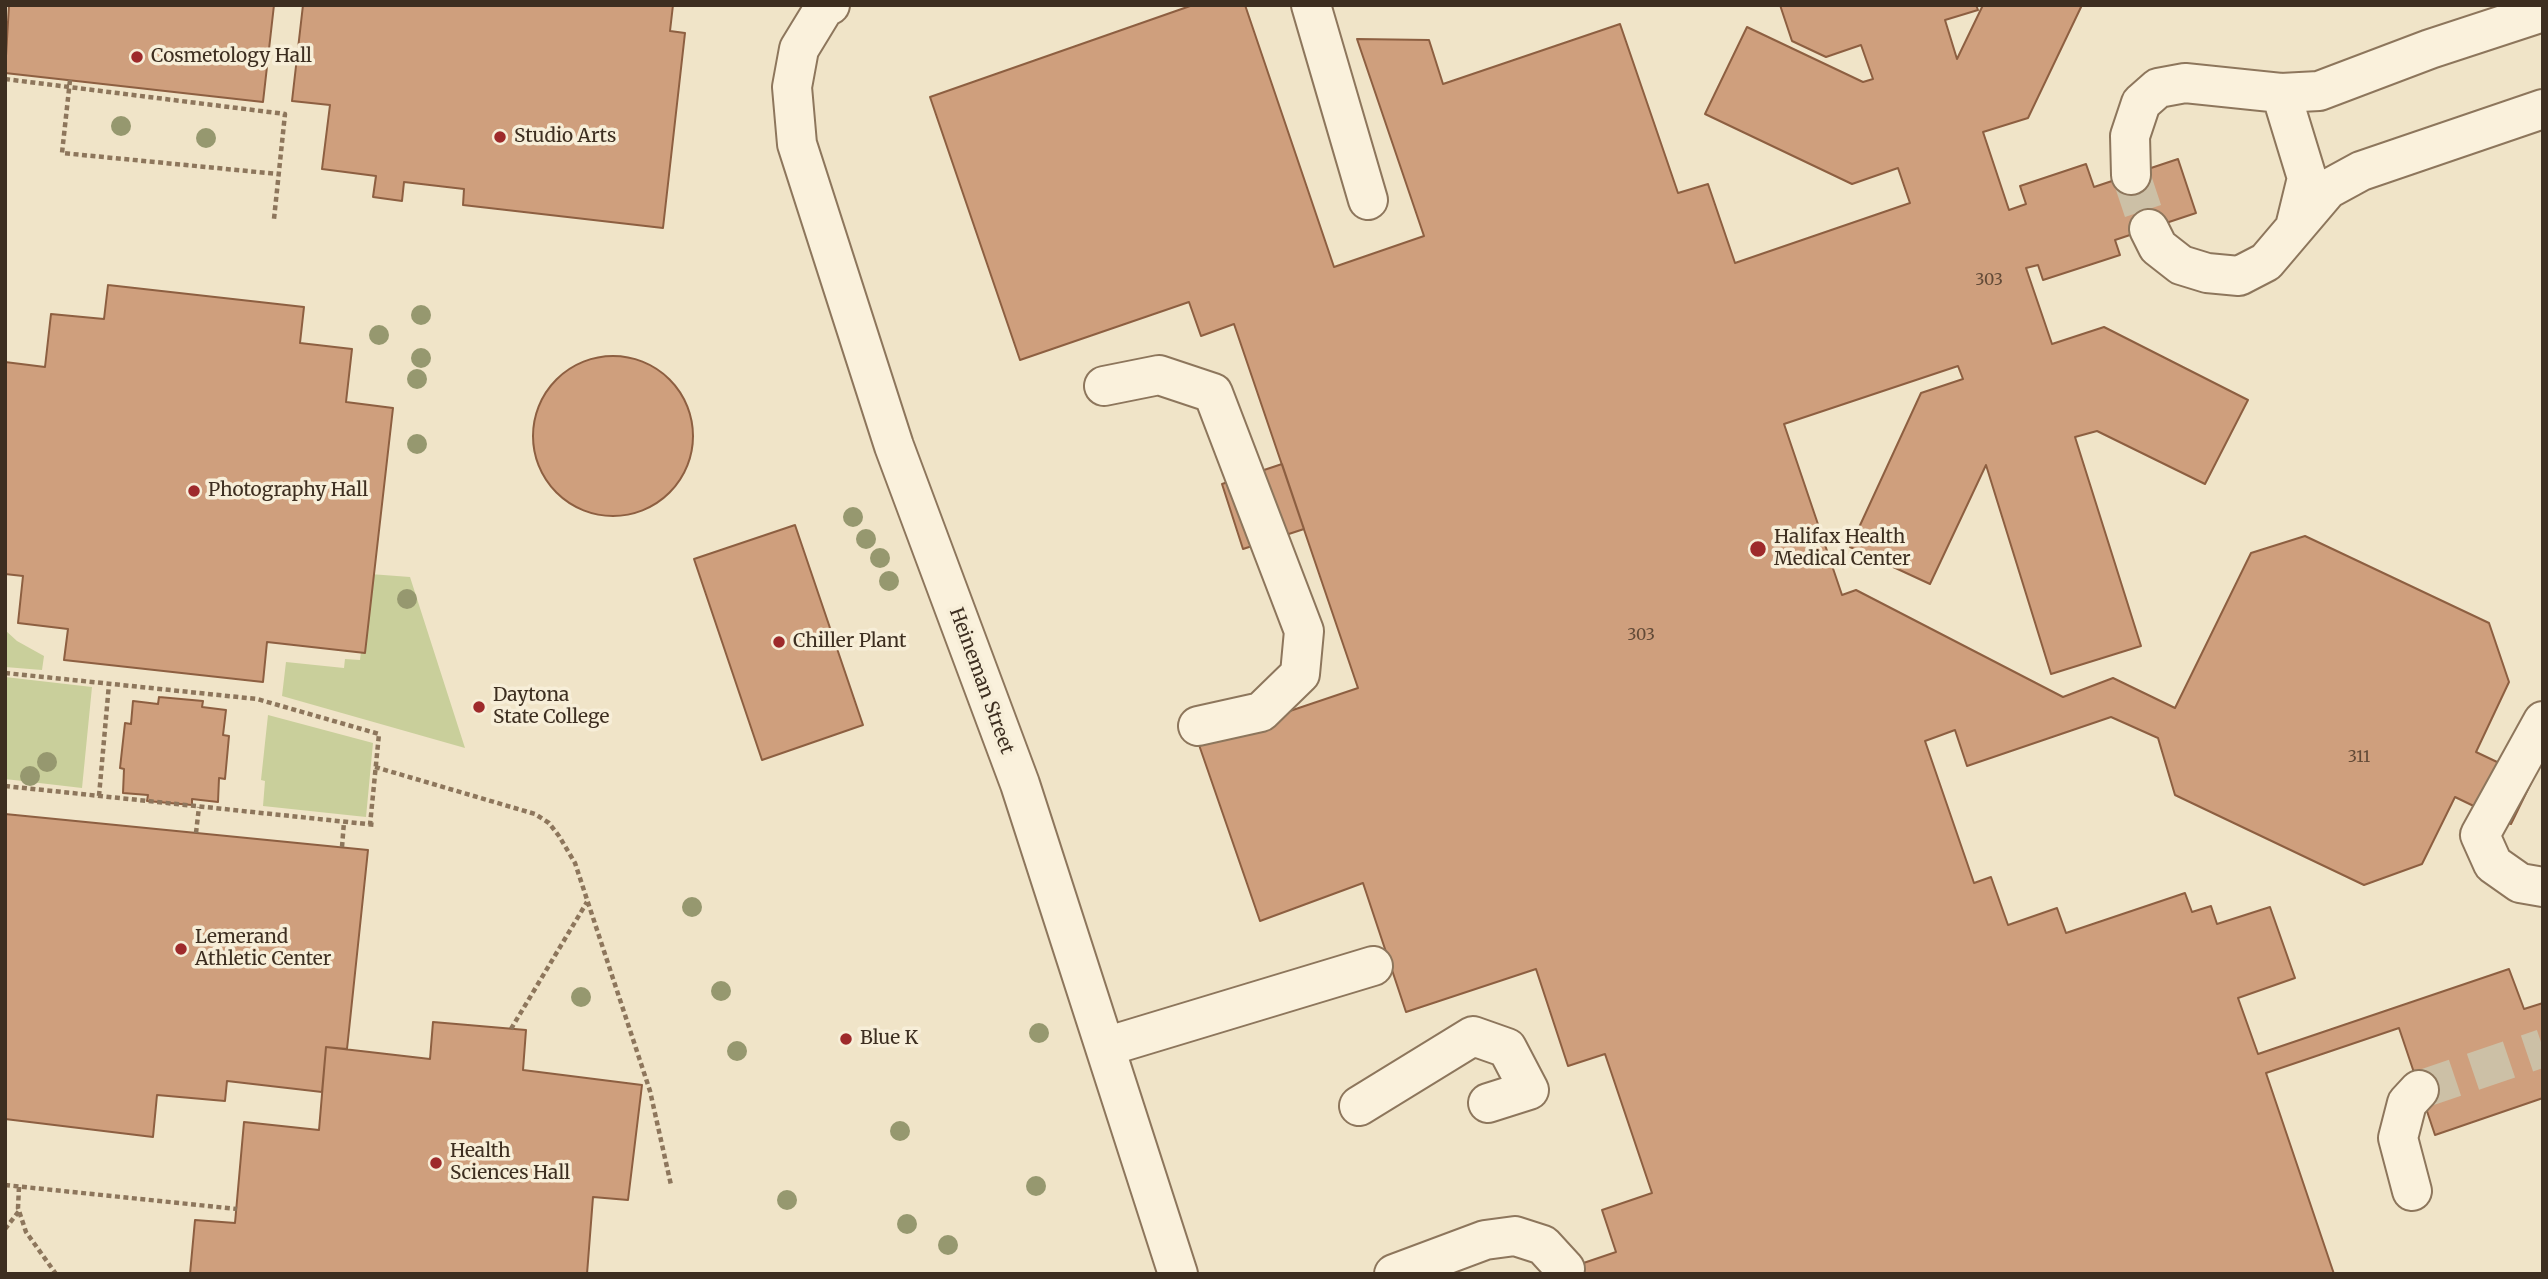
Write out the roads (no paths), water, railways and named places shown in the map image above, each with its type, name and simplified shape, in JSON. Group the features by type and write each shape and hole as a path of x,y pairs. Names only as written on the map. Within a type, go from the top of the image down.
{"street":[{"name":"Heineman Street","path":"830,5 824,8 799,49 793,88 797,144 894,446 1020,784 1178,1274"},
{"path":"1311,5 1368,200"},
{"path":"2131,175 2130,136 2141,103 2158,88 2185,83 2281,93 2319,91 2430,49 2543,12"},
{"path":"2281,93 2306,178 2295,229"},
{"path":"2149,229 2158,247 2181,265 2207,273 2239,276 2266,262 2328,189 2361,171 2543,109"},
{"path":"1104,386 1159,375 1213,393 1304,631 1300,674 1262,712 1198,726"},
{"path":"2543,721 2480,835 2493,864 2520,883 2543,887"},
{"path":"1105,1047 1373,966"},
{"path":"1359,1106 1473,1036 1507,1048 1530,1090 1488,1103"},
{"path":"2412,1191 2398,1138 2407,1103 2419,1090"},
{"path":"1394,1274 1485,1240 1516,1236 1544,1245 1565,1269"}],"tunnel":[{"path":"2131,175 2149,229"},
{"path":"2419,1090 2543,1048"}],"place":[{"name":"Cosmetology Hall","path":"137,57"},
{"name":"Studio Arts","path":"500,137"},
{"name":"Photography Hall","path":"194,491"},
{"name":"Halifax Health Medical Center","path":"1758,549"},
{"name":"Chiller Plant","path":"779,642"},
{"name":"Daytona State College","path":"479,707"},
{"name":"Lemerand Athletic Center","path":"181,949"},
{"name":"Blue K","path":"846,1039"},
{"name":"Health Sciences Hall","path":"436,1163"}]}
